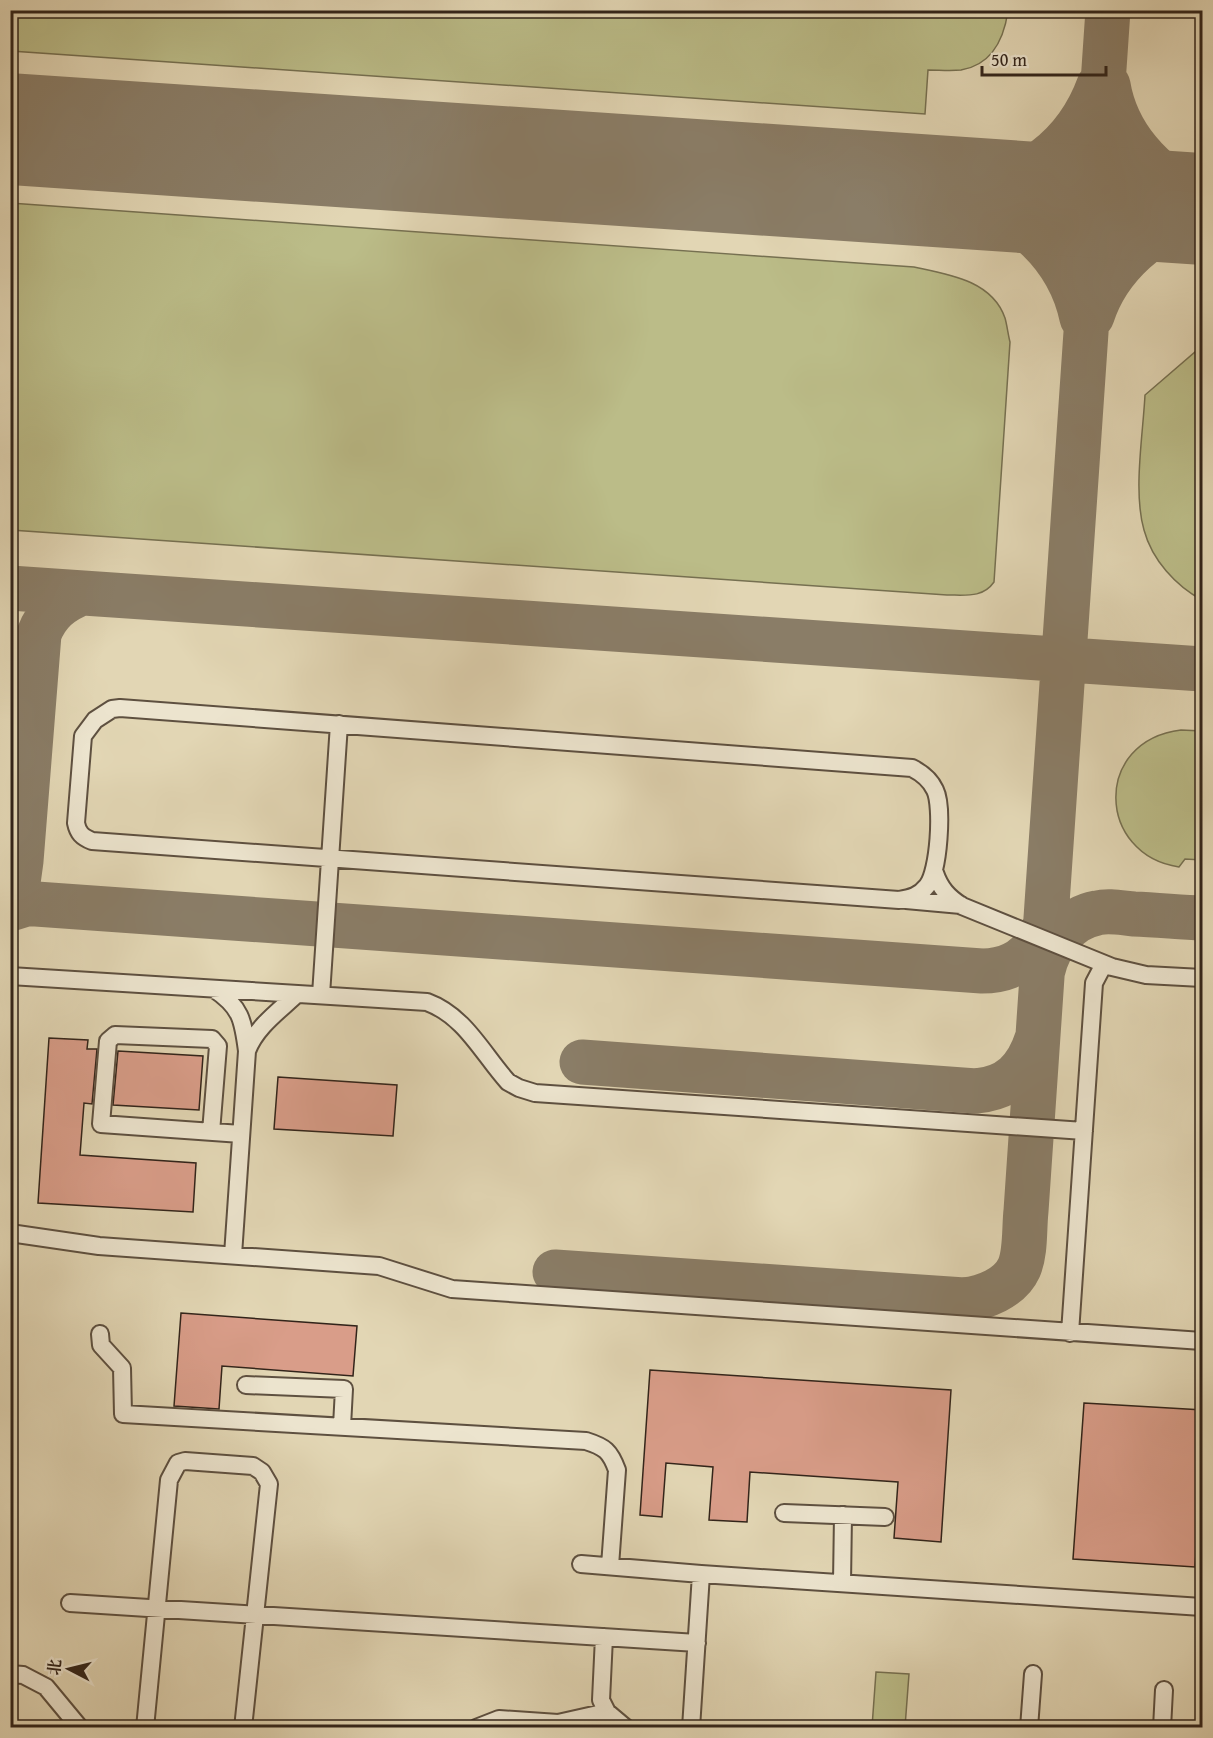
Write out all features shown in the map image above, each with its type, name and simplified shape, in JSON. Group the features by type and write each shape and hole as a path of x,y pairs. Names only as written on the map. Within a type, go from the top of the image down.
{"lane":[{"path":"962,906 92,841 83,837 76,823 83,736 95,720 112,709 120,708 912,768 928,779 938,797 940,808 935,873 938,883 945,893 962,906 1131,973 1203,978"},
{"path":"321,995 339,724"},
{"path":"899,900 921,893 929,885 935,873"},
{"path":"1070,1333 1094,983 1104,964"},
{"path":"10,976 427,1002 442,1008 468,1030 508,1082 535,1093 1084,1131"},
{"path":"213,988 229,999 239,1011 247,1051 233,1255"},
{"path":"247,1051 260,1028 297,994"},
{"path":"211,1132 218,1046 212,1040 115,1035 108,1041 101,1124 211,1132 241,1134"},
{"path":"10,1233 99,1246 379,1266 452,1289 1203,1341"},
{"path":"100,1334 101,1345 122,1368 123,1414 586,1441 601,1446 612,1456 617,1470 610,1566"},
{"path":"246,1385 344,1389 342,1426"},
{"path":"145,1728 169,1480 178,1463 185,1461 252,1466 262,1472 269,1484 243,1728"},
{"path":"784,1513 885,1517"},
{"path":"842,1583 843,1515"},
{"path":"581,1564 1203,1607"},
{"path":"691,1728 701,1574"},
{"path":"70,1603 697,1642"},
{"path":"604,1637 601,1700 607,1712 626,1728"},
{"path":"10,1674 23,1675 46,1687 80,1728"},
{"path":"1029,1728 1033,1674"},
{"path":"1162,1728 1164,1690"},
{"path":"476,1728 499,1719 558,1723 607,1712"}],"green space":[{"path":"10,11 1008,11 1000,40 995,49 981,62 961,70 928,70 925,114 11,51"},
{"path":"10,203 914,267 967,281 990,295 999,305 1005,318 1010,342 994,582 985,591 979,593 947,595 11,530"},
{"path":"1202,346 1202,600 1174,580 1153,552 1141,515 1139,481 1145,395"},
{"path":"1181,730 1202,731 1202,860 1185,859 1179,867 1152,858 1132,842 1120,821 1116,798 1120,775 1132,754 1152,739"},
{"path":"876,1672 909,1674 905,1727 872,1727"}],"building":[{"path":"49,1038 88,1040 87,1049 97,1049 92,1104 84,1103 80,1155 196,1163 193,1212 38,1203"},
{"path":"118,1051 203,1056 199,1110 113,1105"},
{"path":"278,1077 397,1085 393,1136 274,1129"},
{"path":"181,1313 357,1326 353,1376 222,1366 219,1409 174,1406"},
{"path":"650,1370 951,1390 941,1542 894,1538 898,1482 750,1472 747,1522 709,1520 713,1467 666,1463 662,1517 640,1515"},
{"path":"1084,1403 1203,1410 1203,1452 1195,1567 1073,1559"}],"taxiway":[{"path":"555,1272 964,1300 996,1291 1009,1281 1019,1268 1023,1255 1108,10"},
{"path":"960,193 1006,181 1045,159 1077,127 1099,85"},
{"path":"1108,85 1120,123 1141,154 1169,180 1202,201"},
{"path":"960,193 1003,212 1039,239 1054,256 1066,275 1082,318"},
{"path":"1092,316 1109,281 1135,251 1166,228 1202,214"},
{"path":"10,588 1202,669"},
{"path":"10,901 17,890 21,861 39,634 46,620 56,609 82,593"},
{"path":"10,909 26,904 36,904 982,971 1004,968 1022,959 1036,945 1045,925"},
{"path":"1043,970 1055,942 1069,926 1087,916 1111,912 1202,918"},
{"path":"582,1062 976,1091 998,1086 1015,1076 1028,1060 1037,1039"}],"runway":[{"path":"10,129 1202,209"}]}
